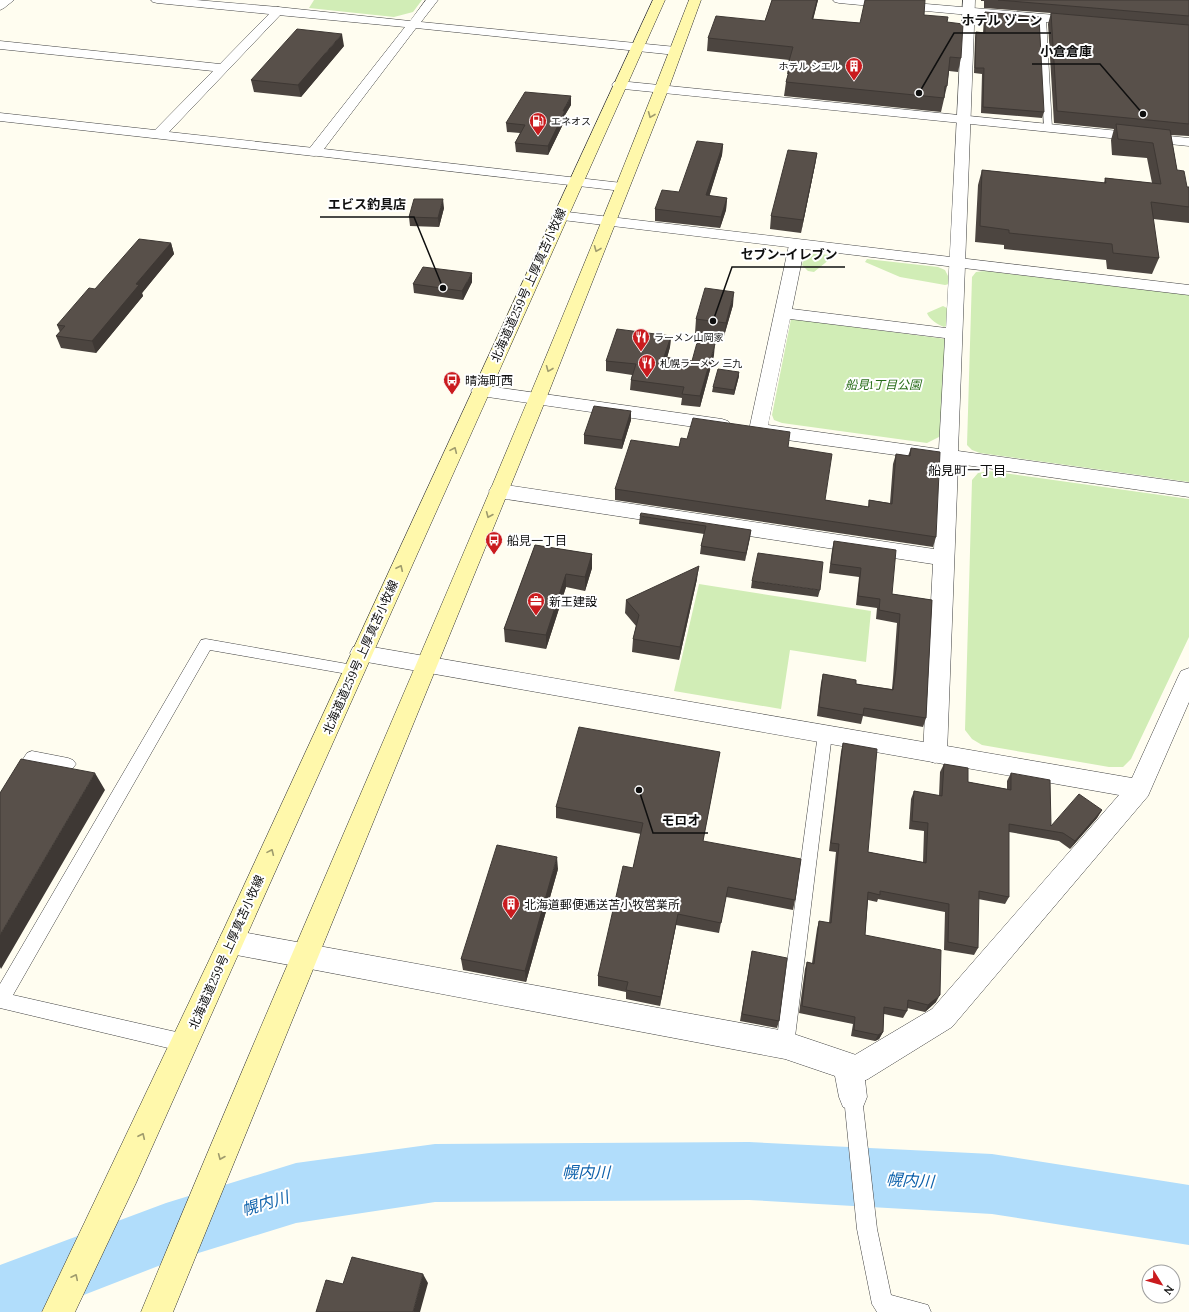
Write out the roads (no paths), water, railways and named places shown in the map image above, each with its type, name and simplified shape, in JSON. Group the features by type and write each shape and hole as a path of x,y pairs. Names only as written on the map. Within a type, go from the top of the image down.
{"main road":[{"name":"北海道道259号 上厚真苫小牧線","path":"58,1312 125,1172 231,942 618,85 659,0"},
{"path":"160,1305 425,664 537,399 661,90 695,0"}],"street":[{"path":"0,6 8,0"},
{"path":"158,0 676,51"},
{"path":"314,152 432,0"},
{"path":"839,0 969,6 1042,18 1089,22"},
{"path":"935,753 969,6"},
{"path":"158,135 278,11"},
{"path":"0,45 223,68"},
{"path":"618,85 1189,142"},
{"path":"1,119 314,152 622,187"},
{"path":"559,216 1189,290"},
{"path":"746,428 783,313 797,245"},
{"path":"783,313 954,334"},
{"path":"480,391 1189,490"},
{"path":"499,491 944,558"},
{"path":"357,662 425,664 1139,789"},
{"path":"231,942 785,1045 853,1068 942,1018 1139,789 1189,678"},
{"path":"853,1068 853,1097"}],"lane":[{"path":"1042,18 1048,128"},
{"path":"184,1042 0,1000 206,644 357,662"},
{"path":"785,1045 825,734"},
{"path":"0,807 32,757 68,764"},
{"path":"853,1097 867,1229 882,1304 921,1312"}],"waterway":[{"name":"幌内川","path":"0,1296 166,1233 296,1193 435,1173 749,1171 992,1184 1189,1215"}],"place":[{"name":"ホテル シエル","path":"854,81"},
{"name":"ホテル ゾーン","path":"919,93"},
{"name":"小倉倉庫","path":"1143,114"},
{"name":"エネオス","path":"538,136"},
{"name":"エビス釣具店","path":"443,288"},
{"name":"セブン-イレブン","path":"713,321"},
{"name":"ラーメン山岡家","path":"641,352"},
{"name":"札幌ラーメン 三九","path":"647,378"},
{"name":"晴海町西","path":"452,395"},
{"name":"船見一丁目","path":"494,555"},
{"name":"新王建設","path":"536,616"},
{"name":"モロオ","path":"639,790"},
{"name":"北海道郵便逓送苫小牧営業所","path":"511,919"}],"district":[{"name":"船見町一丁目","path":"967,470"}],"park label":[{"name":"船見1丁目公園","path":"883,384"}]}
